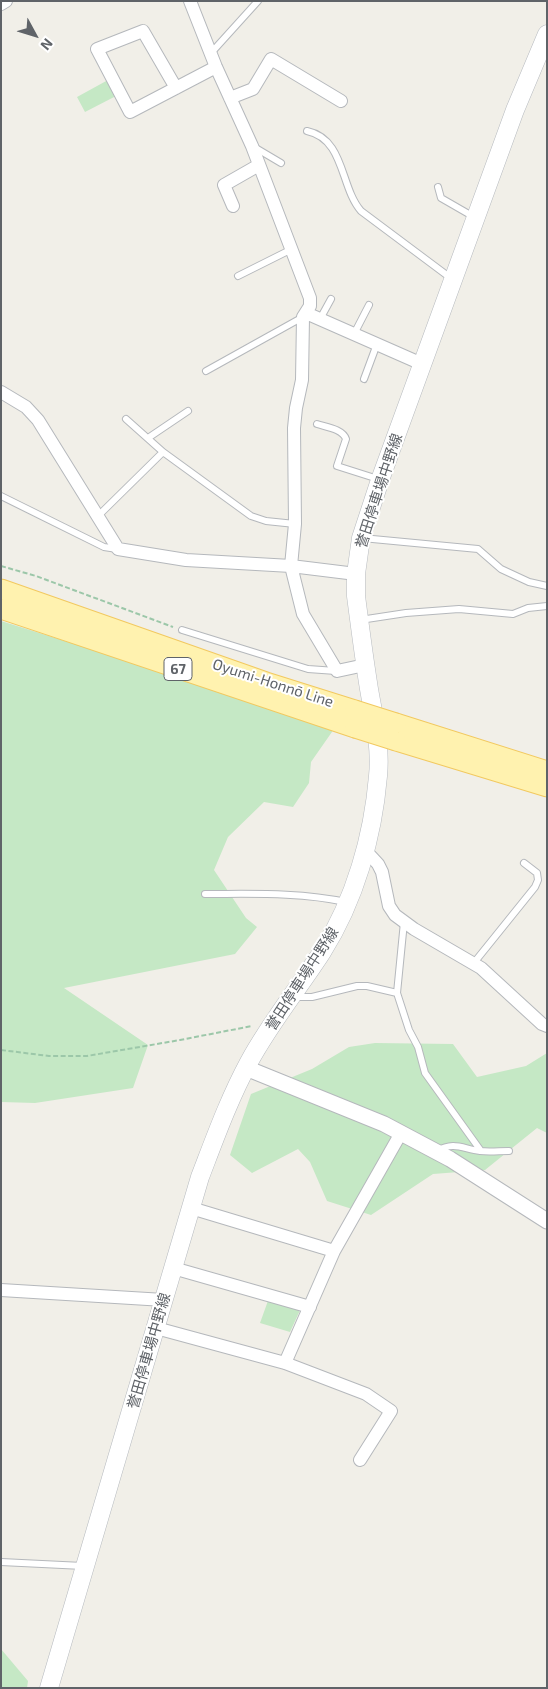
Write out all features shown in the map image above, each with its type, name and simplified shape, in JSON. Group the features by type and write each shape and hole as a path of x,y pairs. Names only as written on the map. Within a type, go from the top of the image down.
{"main road":[{"name":"誉田停車場中野線","path":"49,1688 200,1178 222,1118 246,1068 274,1021 323,950 348,902 365,850 379,775 379,748 356,596 356,574 361,538 380,480 515,110 547,34"},
{"name":"Oyumi-Honnō Line","path":"1,589 266,682 355,719"},
{"name":"Oyumi-Honnō Line","path":"1,609 396,732 547,787"},
{"name":"Oyumi-Honnō Line","path":"396,732 547,771"}],"street":[{"path":"1,4 6,1"},
{"path":"190,1 216,67 260,165 310,298 310,306 304,315 302,380 294,428 295,524 291,566 304,614 337,671 365,665"},
{"path":"176,88 143,31 97,49 130,112 176,88 216,67"},
{"path":"230,98 253,89 271,59 341,101"},
{"path":"233,206 224,185 260,165"},
{"path":"304,315 320,319 422,364"},
{"path":"1,392 26,408 38,420 118,549 186,560 291,566 356,574"},
{"path":"365,850 378,864 382,872 389,906 395,915 480,968 542,1024 547,1026"},
{"path":"246,1068 384,1124 436,1152 547,1221"},
{"path":"285,1363 334,1251 400,1133"},
{"path":"191,1208 334,1251"},
{"path":"173,1268 310,1307"},
{"path":"1,1290 164,1300"},
{"path":"156,1328 285,1363 366,1394 391,1411 360,1460"}],"lane":[{"path":"211,53 258,1"},
{"path":"307,131 321,135 327,142 342,166 349,190 355,204 361,211 454,279"},
{"path":"252,146 281,163"},
{"path":"438,187 442,198 476,218"},
{"path":"238,276 292,249"},
{"path":"320,319 331,299"},
{"path":"354,334 369,305"},
{"path":"206,371 304,315"},
{"path":"364,379 378,344"},
{"path":"148,438 188,411"},
{"path":"126,419 163,452 252,516 266,521 295,524"},
{"path":"317,424 345,435 346,439 337,466 380,480"},
{"path":"98,516 163,452"},
{"path":"1,496 104,547 118,549"},
{"path":"361,538 478,549 501,569 529,582 547,586"},
{"path":"359,620 406,613 460,610 513,614 528,608 547,606"},
{"path":"182,630 308,669 337,671"},
{"path":"474,964 535,887 538,880 537,873 524,863"},
{"path":"205,894 275,894 327,898 348,902"},
{"path":"404,922 397,993 409,1030 418,1047 425,1074 481,1151"},
{"path":"292,996 312,997 357,986 367,986 397,993"},
{"path":"436,1152 452,1145 481,1151 509,1151"},
{"path":"1,1562 85,1566"}],"path":[{"path":"1,566 36,576 182,630"},
{"path":"1,1050 49,1056 87,1056 274,1021"}],"green space":[{"path":"108,80 116,96 85,112 77,97"},
{"path":"1,621 228,692 341,719 311,762 309,783 293,807 264,802 228,837 214,870 246,918 257,927 235,954 64,988 148,1045 133,1088 35,1103 1,1102"},
{"path":"375,1043 453,1044 477,1077 526,1066 547,1053 547,1133 537,1128 485,1170 433,1174 371,1215 327,1201 310,1162 298,1149 252,1173 230,1155 251,1094 312,1069 349,1047"},
{"path":"269,1298 301,1308 290,1332 260,1323"},
{"path":"1,1649 28,1681 27,1688 1,1688"}]}
